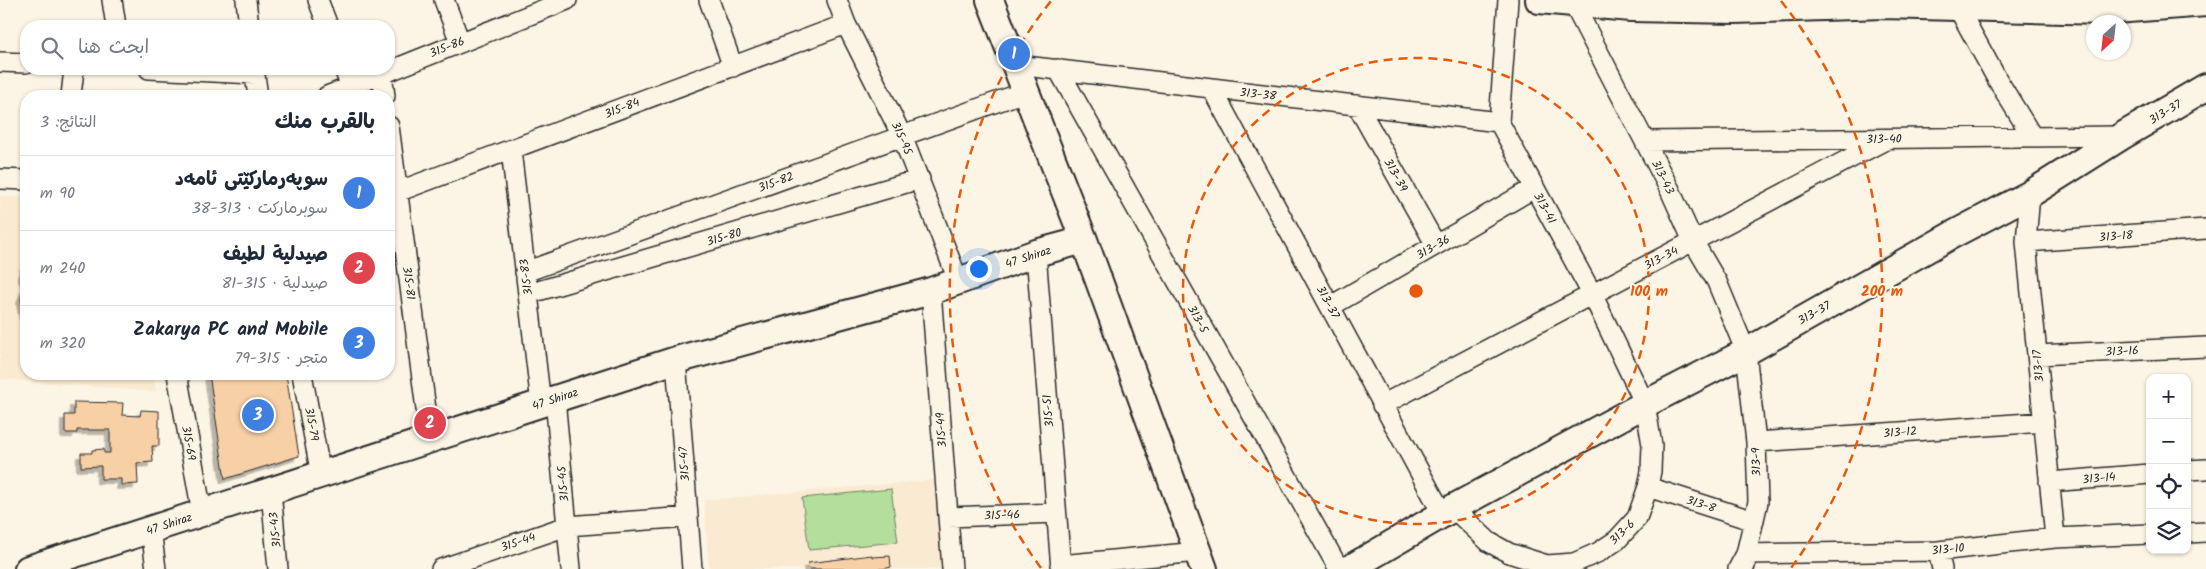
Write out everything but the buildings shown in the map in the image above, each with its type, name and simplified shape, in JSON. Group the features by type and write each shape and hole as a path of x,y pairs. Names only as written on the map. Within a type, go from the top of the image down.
{"street":[{"path":"112,0 115,20"},
{"path":"246,0 248,20"},
{"path":"318,0 326,20"},
{"path":"444,0 460,42"},
{"name":"315-86","path":"395,69 567,0"},
{"path":"709,0 733,67"},
{"name":"315-95","path":"837,0 846,24 902,136 958,280"},
{"path":"990,0 1084,240 1201,560 1061,567"},
{"path":"1499,122 1508,0"},
{"path":"1539,0 1574,5 1631,8 1756,4 1970,5 2102,11 2206,4"},
{"name":"313-43","path":"1574,5 1645,141 1692,241 1717,282 1746,352"},
{"path":"1970,5 1997,79 2032,136"},
{"name":"315-84","path":"397,192 846,24"},
{"path":"0,62 20,63"},
{"name":"313-38","path":"1017,65 1499,122"},
{"name":"313-5","path":"1058,70 1339,569"},
{"path":"72,90 74,75"},
{"path":"255,75 257,90"},
{"path":"346,75 351,86"},
{"name":"315-86","path":"341,90 379,75"},
{"path":"382,75 384,90"},
{"name":"313-37","path":"1212,89 1331,306 1382,405 1448,512"},
{"name":"315-82","path":"526,272 1027,91"},
{"name":"313-37","path":"1349,569 1397,539 1645,404 1746,352 1952,235 2030,194 2122,136 2199,95"},
{"name":"313-39","path":"1357,105 1436,245"},
{"name":"313-41","path":"1499,122 1592,294 1645,404"},
{"name":"313-40","path":"1645,141 2122,136"},
{"name":"313-34","path":"1382,405 1887,139"},
{"name":"315-83","path":"511,150 528,294 548,401"},
{"name":"315-81","path":"395,176 430,440"},
{"path":"0,179 20,180"},
{"name":"315-80","path":"528,294 920,179"},
{"name":"313-36","path":"1331,306 1534,188"},
{"name":"313-17","path":"2030,194 2026,242 2055,538"},
{"name":"313-18","path":"2026,242 2206,230"},
{"name":"47 Shiraz","path":"28,569 676,360 931,291 1036,254 1084,240"},
{"name":"315-51","path":"1036,254 1061,567"},
{"name":"315-49","path":"931,291 952,569"},
{"name":"313-16","path":"2037,355 2206,347"},
{"name":"313-9","path":"1743,564 1758,502 1756,442 1746,352"},
{"name":"315-47","path":"676,360 692,569"},
{"name":"315-69","path":"178,380 202,513"},
{"name":"315-79","path":"303,380 321,475"},
{"name":"315-45","path":"548,401 567,526 571,569"},
{"name":"313-6","path":"1448,512 1488,542 1509,554 1548,565 1574,563 1599,552 1617,540 1637,518 1648,488 1652,445 1645,404"},
{"name":"313-12","path":"1756,442 2044,422"},
{"path":"2191,470 2206,469"},
{"name":"313-14","path":"2049,482 2146,474"},
{"name":"313-8","path":"1648,488 1754,521"},
{"name":"315-43","path":"271,491 278,569"},
{"name":"315-46","path":"948,517 1056,513"},
{"name":"315-44","path":"441,569 567,526 688,517"},
{"path":"151,529 156,569"},
{"path":"2191,533 2206,532"},
{"name":"313-10","path":"1743,564 1940,560 2055,538 2146,534"}],"shaded area":[{"path":"0,196 20,198 20,380 155,380 156,392 0,379"},
{"path":"934,480 941,569 709,569 704,500"}],"green space":[{"path":"891,489 898,542 809,550 802,498"}],"place":[{"name":"سوپەرمارکێتی ئامەد","path":"1014,54"},
{"name":"Zakarya PC and Mobile","path":"258,415"},
{"name":"صیدلیة لطیف","path":"430,423"}]}
